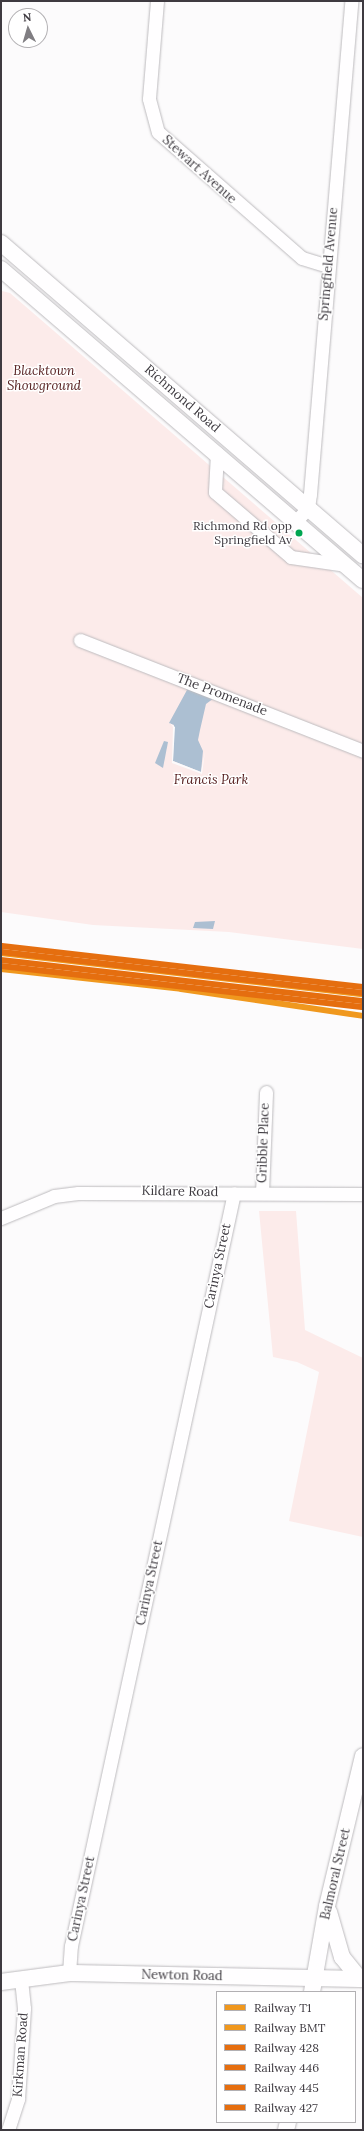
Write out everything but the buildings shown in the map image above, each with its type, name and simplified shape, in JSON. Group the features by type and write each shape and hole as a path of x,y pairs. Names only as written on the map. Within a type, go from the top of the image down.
{"main road":[{"name":"Richmond Road","path":"1,243 363,555"},
{"name":"Richmond Road","path":"1,269 363,580"},
{"name":"Balmoral Street","path":"313,1985 328,1906 363,1756"},
{"path":"328,1906 342,1957 362,1979"},
{"name":"Newton Road","path":"1,1982 21,1978 68,1973 313,1985 362,1979"}],"street":[{"name":"Stewart Avenue","path":"157,1 149,99 158,132 302,258 329,266"},
{"name":"Springfield Avenue","path":"308,508 351,1"},
{"path":"217,453 216,492 291,557 346,565"},
{"path":"295,522 308,508"},
{"name":"The Promenade","path":"80,640 363,751"},
{"name":"Gribble Place","path":"262,1193 266,1092"},
{"name":"Kildare Road","path":"1,1218 54,1196 78,1193 363,1194"},
{"name":"Carinya Street","path":"68,1973 71,1946 234,1193"},
{"name":"Kirkman Road","path":"8,2130 18,2099 24,2008 21,1978"}],"green space":[{"name":"Francis Park","path":"2,291 10,293 363,598 363,949 229,932 93,925 1,912"},
{"path":"259,1211 296,1211 305,1330 363,1358 363,1537 289,1521 319,1372 297,1362 273,1357"}],"water":[{"path":"183,686 214,698 206,704 198,740 203,751 201,772 173,761 174,725 169,723 187,690"},
{"path":"164,741 168,742 163,768 155,763"},
{"path":"215,921 213,929 193,928 195,922"}],"pier":[{"path":"170,723 175,727 173,761 201,772 205,751 202,774 172,763 173,727"}],"rail line":[{"name":"446","path":"2,946 363,987"},
{"name":"427","path":"2,952 363,993"},
{"name":"BMT","path":"1,953 363,994"},
{"name":"428","path":"1,960 362,1001"},
{"name":"445","path":"1,966 362,1007"},
{"name":"T1","path":"1,969 181,989 363,1016"}],"place":[{"name":"Richmond Rd opp Springfield Av","path":"299,533"}],"park label":[{"name":"Blacktown Showground","path":"44,380"}]}
